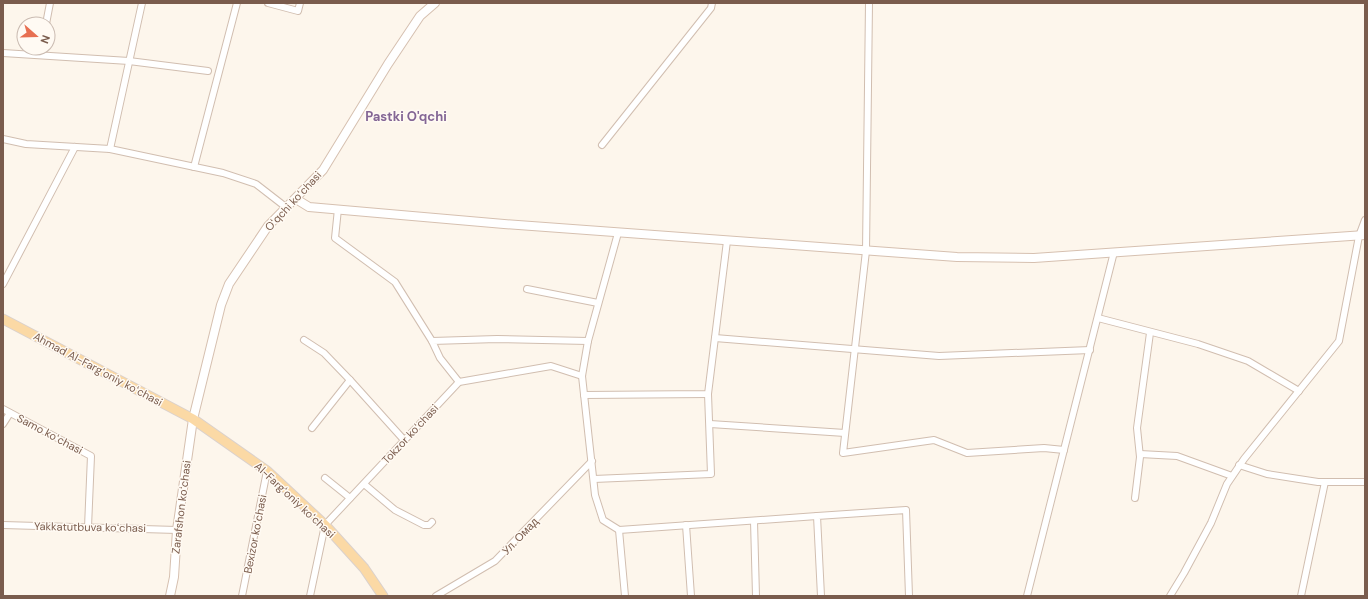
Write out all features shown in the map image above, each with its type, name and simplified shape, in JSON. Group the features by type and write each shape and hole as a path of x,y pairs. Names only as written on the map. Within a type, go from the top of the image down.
{"main road":[{"name":"Ahmad Al-Fargʻoniy koʻchasi","path":"3,319 193,419"},
{"name":"Al-Fargʻoniy koʻchasi","path":"193,419 267,471 325,525 364,568 381,595"}],"street":[{"path":"48,16 50,3"},
{"path":"110,149 142,3"},
{"path":"194,167 237,3"},
{"path":"268,3 298,11 300,3"},
{"name":"Oʻqchi koʻchasi","path":"193,419 221,304 229,284 268,226 323,170 388,64 420,16 435,3"},
{"path":"602,145 711,8 712,3"},
{"path":"869,3 866,251 843,453 934,440 967,453 1044,448 1064,450"},
{"path":"3,53 16,54"},
{"path":"53,56 129,61 208,71"},
{"path":"3,139 26,144 110,149 223,173 256,184 287,208"},
{"path":"3,284 75,147"},
{"path":"296,199 309,207 338,210 618,233 957,257 1034,258 1362,236"},
{"path":"338,210 335,238 395,282 432,341 440,358 459,382 551,366 582,376"},
{"path":"1170,596 1184,574 1211,523 1232,476 1239,465 1338,341 1365,220"},
{"path":"618,233 588,341 582,376 596,495 602,520 619,530 906,510 909,596"},
{"path":"594,479 711,474 708,394 727,241"},
{"path":"1027,596 1114,252"},
{"path":"527,289 598,303"},
{"path":"1098,318 1150,333 1198,344 1248,361 1299,391"},
{"path":"1135,498 1140,454 1137,428 1150,333"},
{"path":"715,338 939,356 1090,350"},
{"path":"432,341 497,339 588,341"},
{"path":"304,340 324,353 404,440"},
{"path":"312,428 350,380"},
{"name":"Tokzor koʻchasi","path":"325,525 459,382"},
{"path":"584,395 708,394"},
{"name":"Samo koʻchasi","path":"3,409 91,456 88,527"},
{"name":"Samo koʻchasi","path":"3,424 10,413"},
{"name":"Zarafshon koʻchasi","path":"170,596 174,577 177,530 193,419"},
{"path":"710,424 845,433"},
{"path":"1140,454 1177,456 1232,476"},
{"name":"Ул. Омад","path":"436,596 495,561 592,462"},
{"path":"1239,465 1267,474 1325,482 1365,482"},
{"name":"Bexizor koʻchasi","path":"242,596 267,471"},
{"path":"325,478 350,498"},
{"path":"1301,596 1325,482"},
{"path":"364,484 395,510 424,525 429,525 432,522"},
{"path":"817,516 821,596"},
{"path":"754,521 756,596"},
{"name":"Yakkatutbuva koʻchasi","path":"3,525 177,530"},
{"path":"310,596 325,525"},
{"path":"686,526 690,596"},
{"path":"619,530 625,596"}],"district":[{"name":"Pastki O'qchi","path":"406,116"}]}
